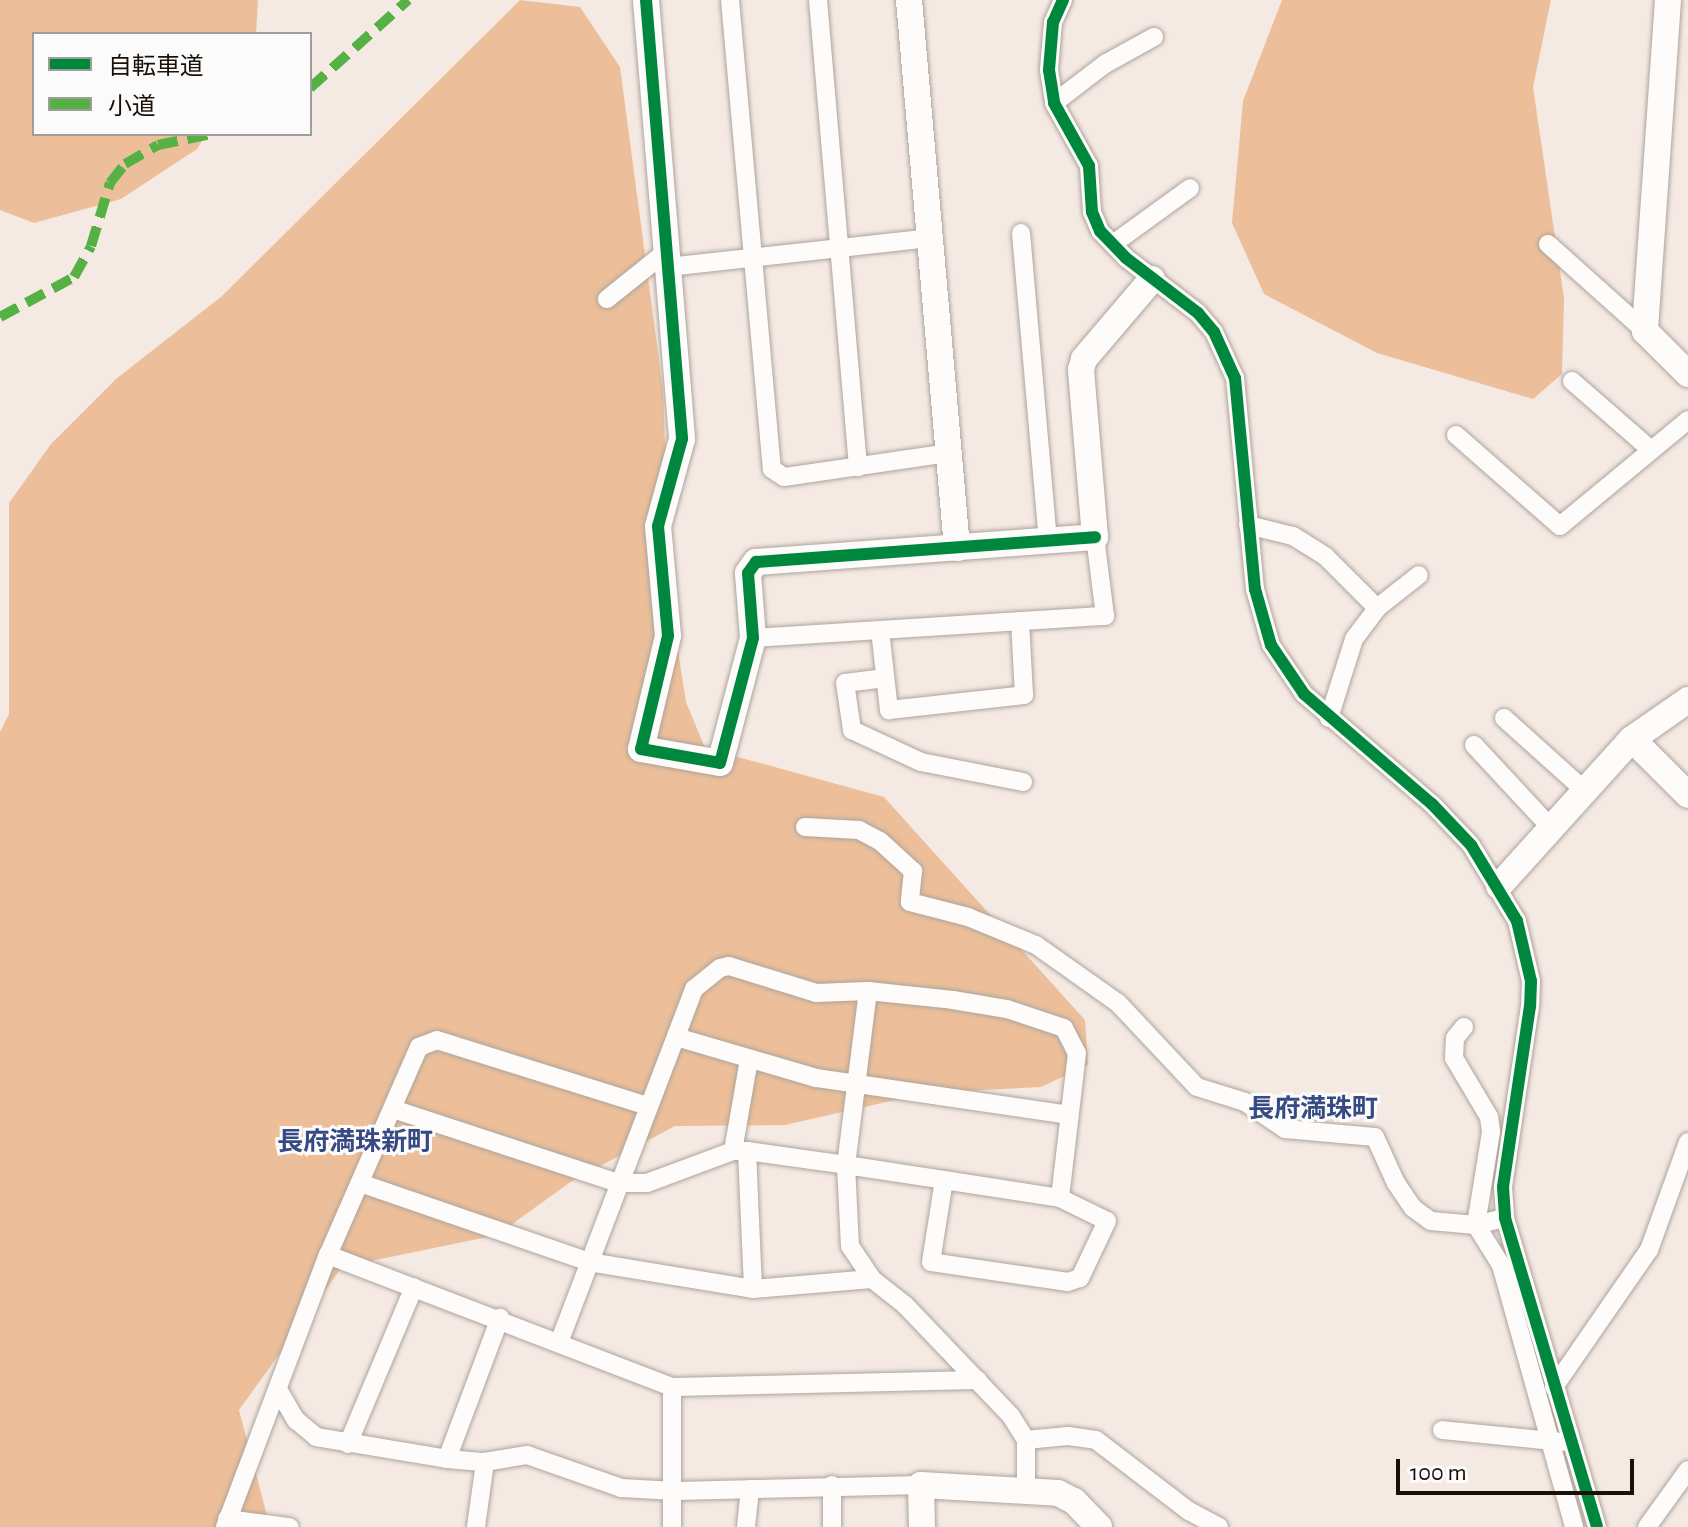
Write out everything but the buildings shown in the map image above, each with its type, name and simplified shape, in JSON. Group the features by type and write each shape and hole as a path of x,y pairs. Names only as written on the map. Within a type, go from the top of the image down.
{"street":[{"path":"646,0 682,439 658,526 668,636 641,749 720,763 753,638 748,573 756,562 1095,537"},
{"path":"730,0 772,469 784,477 949,453"},
{"path":"818,0 858,467"},
{"path":"909,0 957,548"},
{"path":"1063,0 1053,22 1049,70 1054,103 1089,166 1092,212 1113,244 1152,279 1198,313 1214,332 1235,378 1255,589 1271,645 1304,694 1432,804 1471,845 1499,886 1517,921 1531,981 1503,1187 1505,1218 1597,1527"},
{"path":"1645,331 1674,7"},
{"path":"1054,103 1105,64 1154,37"},
{"path":"1113,244 1190,188"},
{"path":"1021,233 1048,540"},
{"path":"607,299 667,259 754,256 929,238"},
{"path":"1548,244 1688,374"},
{"path":"753,638 1105,616 1081,370 1084,359 1152,279"},
{"path":"1572,381 1650,449"},
{"path":"1456,435 1560,526 1688,420"},
{"path":"1248,525 1293,536 1326,557 1377,608"},
{"path":"1329,718 1354,639 1377,608 1419,575"},
{"path":"880,630 889,710 1024,695 1020,621"},
{"path":"885,678 845,683 852,730 921,762 1023,782"},
{"path":"1499,886 1632,739 1688,700"},
{"path":"1504,718 1585,791"},
{"path":"1632,739 1688,795"},
{"path":"1474,745 1551,828"},
{"path":"805,827 859,830 880,841 913,871 910,902 968,917 1036,945 1118,1003 1197,1087 1245,1102 1285,1129 1375,1137 1413,1208 1431,1221 1476,1225 1505,1218"},
{"path":"560,1340 694,989 720,968 729,966 816,993 868,991 1007,1009 1064,1028 1077,1053 1060,1198"},
{"path":"868,991 846,1165 850,1246 872,1279 978,1380 1026,1440 1026,1489"},
{"path":"1464,1027 1455,1038 1454,1058 1489,1117 1491,1132 1476,1225 1501,1265 1574,1527"},
{"path":"676,1037 805,1075 1069,1115"},
{"path":"289,1527 226,1523 279,1391 328,1255 419,1047 437,1040 647,1106"},
{"path":"749,1059 740,1151 753,1289"},
{"path":"393,1109 618,1183 647,1183 740,1151 846,1165 944,1180 1060,1198 1107,1221 1080,1278 1068,1282 931,1262 944,1180"},
{"path":"1554,1387 1649,1250 1663,1222 1688,1142"},
{"path":"360,1183 589,1262 753,1289 872,1279"},
{"path":"328,1255 560,1340 672,1387 978,1380"},
{"path":"348,1444 414,1287"},
{"path":"447,1459 500,1318"},
{"path":"672,1387 676,1491 672,1527"},
{"path":"279,1391 296,1420 316,1437 348,1444 485,1462 527,1455 597,1484 676,1491 832,1485 1026,1489 1074,1501 1099,1527"},
{"path":"1442,1430 1551,1443 1573,1441"},
{"path":"1026,1440 1068,1436 1096,1440 1189,1511 1219,1527"},
{"path":"476,1527 485,1462"},
{"path":"1647,1527 1688,1470"},
{"path":"832,1485 832,1527"},
{"path":"921,1485 922,1527"},
{"path":"746,1527 750,1489"}],"shaded area":[{"path":"0,0 258,0 256,32 32,32 32,136 205,136 197,149 121,199 34,223 0,210"},
{"path":"520,0 580,7 620,67 663,390 671,605 686,702 705,748 884,797 1085,1020 1088,1065 1041,1087 926,1093 785,1125 675,1126 572,1181 497,1235 342,1267 239,1410 270,1527 0,1527 0,732 9,714 9,503 51,444 116,379 222,296"},
{"path":"1282,0 1551,0 1533,87 1564,298 1562,374 1533,399 1377,353 1264,294 1232,223 1243,101"}],"marked path":[{"path":"312,86 408,0"},
{"path":"0,317 74,277 91,246 110,183 125,164 158,145 201,136"}],"cycle path":[{"path":"646,0 682,439 658,526 668,636 641,749 720,763 753,638 748,573 756,562 1095,537"},
{"path":"1063,0 1053,22 1049,70 1054,103 1089,166 1092,212 1100,231 1126,258 1198,313 1214,332 1235,378 1255,589 1271,645 1304,694 1432,804 1471,845 1517,921 1531,981 1530,1006 1503,1187 1505,1218 1597,1527"}],"district":[{"name":"長府満珠町","path":"1313,1110"},
{"name":"長府満珠新町","path":"355,1143"}]}
